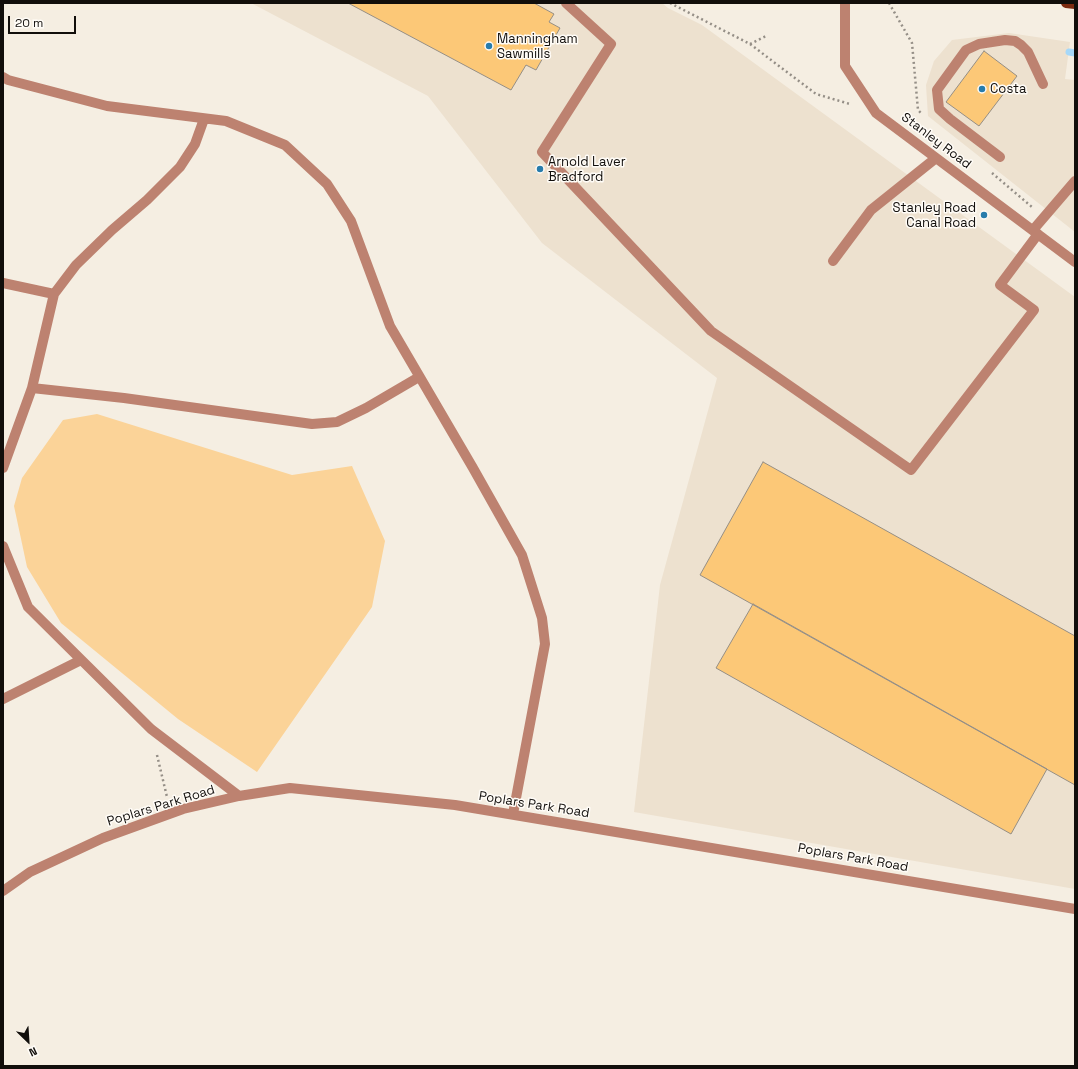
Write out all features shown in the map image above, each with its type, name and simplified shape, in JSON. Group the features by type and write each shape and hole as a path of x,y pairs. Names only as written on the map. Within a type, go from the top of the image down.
{"main road":[{"path":"1066,3 1075,4"}],"street":[{"path":"566,3 611,44 542,152 711,331 911,470 1034,310 1000,285 1035,232 1075,181"},
{"name":"Stanley Road","path":"845,3 845,66 876,113 1075,262"},
{"path":"1000,157 939,109 937,90 966,50 979,44 1005,40 1015,41 1028,52 1043,84"},
{"path":"3,77 8,80 107,106 226,121 285,145 327,184 351,221 390,326 522,555 542,618 545,644 513,814"},
{"path":"3,468 32,388 54,294 76,265 112,230 147,200 180,167 195,144 204,118"},
{"path":"833,262 871,210 936,158"},
{"path":"3,283 54,294"},
{"path":"32,388 124,398 312,424 337,422 366,408 419,377"},
{"path":"3,546 28,607 151,729 239,796"},
{"path":"3,699 81,660"},
{"name":"Poplars Park Road","path":"3,891 30,872 103,838 183,809 239,796 290,788 455,805 1075,909"}],"path":[{"path":"670,3 750,44 816,94 876,113"},
{"path":"889,3 912,44"},
{"path":"750,44 766,36"},
{"path":"151,729 171,814"}],"shaded area":[{"path":"251,3 662,3 668,8 702,25 1075,297 1075,889 634,812 660,585 717,378 542,243 428,96"},
{"path":"1009,33 1070,42 1065,79 1075,80 1075,232 928,116 926,85 934,61 952,40"},
{"path":"97,414 292,475 352,466 385,541 372,607 257,772 178,719 61,623 27,567 14,506 22,478 63,420"}],"building":[{"name":"Manningham Sawmills","path":"348,3 534,3 554,14 549,22 560,28 536,70 526,65 511,90"},
{"name":"Costa","path":"984,51 1017,76 979,126 946,102"},
{"path":"763,462 1075,636 1075,785 700,575"},
{"path":"753,604 1047,769 1011,834 716,668"}],"waterway":[{"path":"1069,52 1075,53"}],"place":[{"name":"Manningham Sawmills","path":"489,46"},
{"name":"Costa","path":"982,89"},
{"name":"Arnold Laver Bradford","path":"540,169"},
{"name":"Stanley Road Canal Road","path":"984,215"}]}
